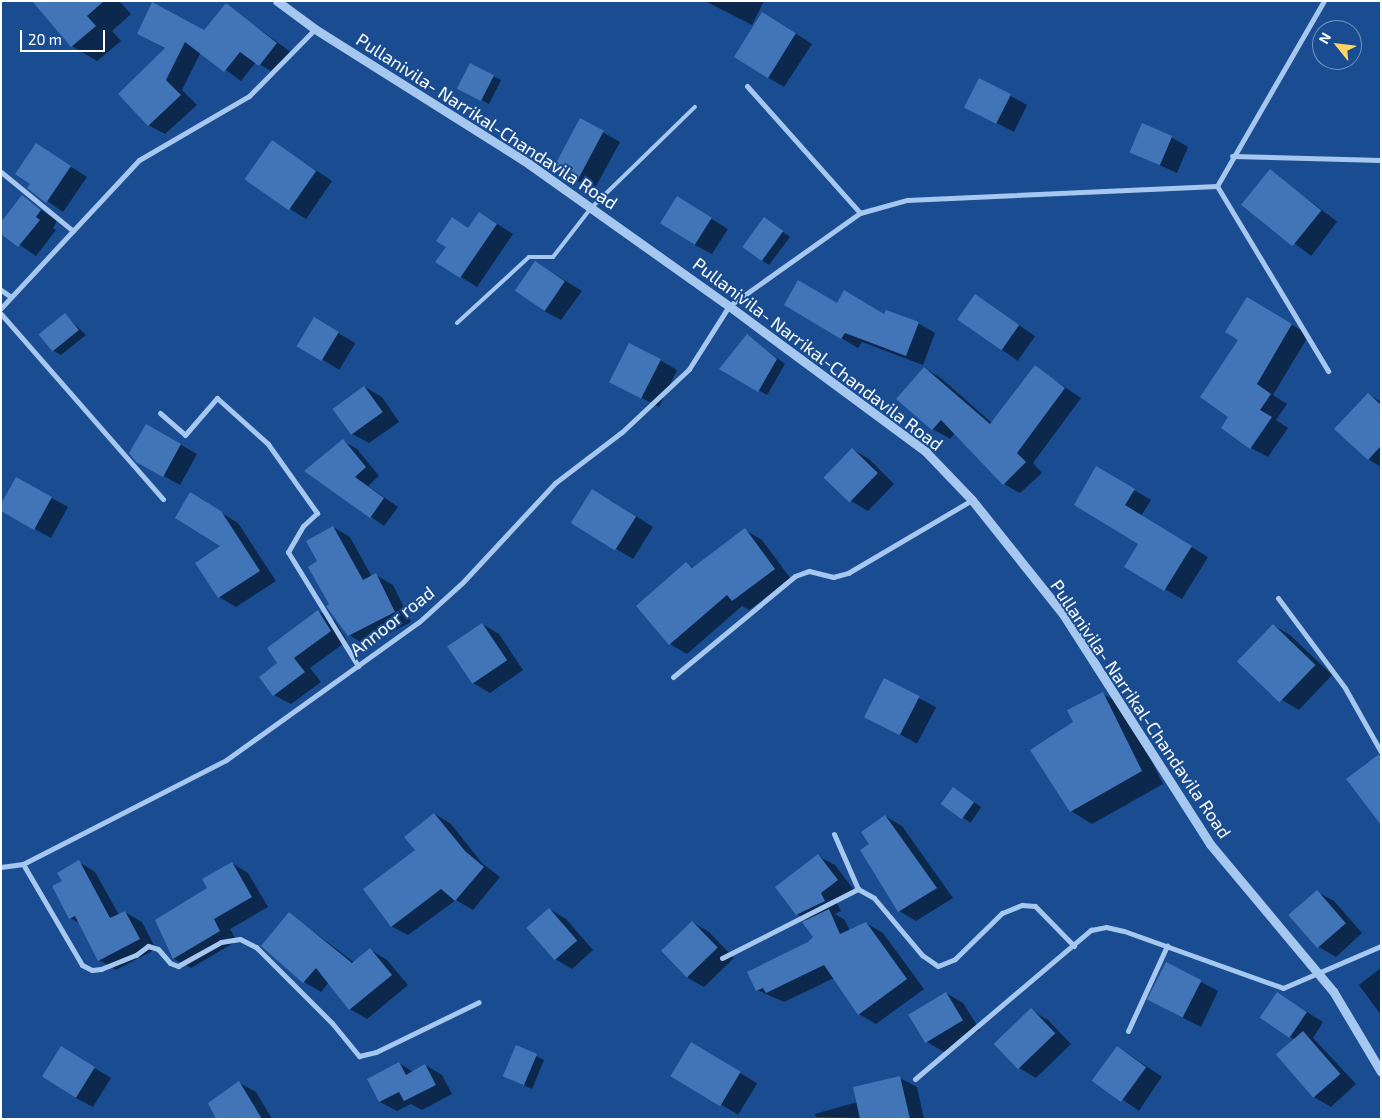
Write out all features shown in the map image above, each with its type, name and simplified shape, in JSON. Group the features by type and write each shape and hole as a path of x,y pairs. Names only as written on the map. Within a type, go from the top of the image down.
{"street":[{"name":"Pullanivila- Narrikal-Chandavila Road","path":"277,1 315,29 520,158 729,306 926,452 972,500 1063,614 1210,844 1333,991 1381,1072"},
{"path":"1217,186 1232,156 1324,1"},
{"path":"1,308 139,160 249,96 315,29"},
{"path":"748,86 860,213"},
{"path":"1232,156 1381,160"},
{"path":"1,172 73,231"},
{"path":"729,306 860,213 907,200 1217,186"},
{"path":"1217,186 1328,371"},
{"path":"1,290 11,297"},
{"name":"Annoor road","path":"1,867 23,864 226,760 419,622 463,582 555,483 622,432 689,369 729,306"},
{"path":"1,314 163,500"},
{"path":"160,413 184,435 217,398 268,444 317,513 303,526 288,552 358,666"},
{"path":"673,677 795,576 809,571 833,577 848,573 972,500"},
{"path":"1278,598 1345,688 1381,752"},
{"path":"834,834 858,889 874,898 922,955 938,966 955,959 1002,913 1022,905 1035,906 1074,946"},
{"path":"23,864 82,965 92,970 101,969 136,955 148,946 158,949 170,963 178,966 221,942 240,939 256,947 332,1023 359,1056 376,1052 479,1002"},
{"path":"722,958 858,889"},
{"path":"915,1079 1074,946 1090,930 1106,927 1166,946 1283,988 1381,946"},
{"path":"1128,1031 1166,946"}],"lane":[{"path":"457,323 529,257 553,257 591,208 695,107"}],"building":[{"path":"32,1 104,1 87,16 96,26 71,47"},
{"path":"152,2 204,30 226,3 277,43 259,66 240,52 224,72 185,42 166,80 181,95 148,126 118,94 165,48 137,34"},
{"path":"762,12 796,33 768,78 734,57"},
{"path":"470,63 494,75 481,101 457,89"},
{"path":"979,78 1011,94 996,124 964,107"},
{"path":"580,118 604,131 577,182 553,169"},
{"path":"1142,123 1172,136 1160,165 1129,152"},
{"path":"272,140 316,171 289,210 244,179"},
{"path":"36,143 71,166 46,203 27,188 30,184 15,174"},
{"path":"1270,169 1321,211 1292,246 1241,205"},
{"path":"22,195 41,210 36,217 40,220 18,247 1,234 1,222"},
{"path":"677,196 712,218 695,245 660,223"},
{"path":"479,212 497,224 460,278 435,262 446,247 436,241 452,217 468,228"},
{"path":"764,217 783,231 762,261 742,247"},
{"path":"535,261 565,281 545,311 515,291"},
{"path":"798,280 837,303 844,290 884,314 886,310 919,322 906,356 845,333 841,339 784,305"},
{"path":"975,294 1019,325 1001,350 957,319"},
{"path":"1247,297 1292,324 1257,384 1271,394 1260,410 1272,417 1250,449 1221,428 1228,417 1200,397 1238,340 1225,332"},
{"path":"65,313 79,330 52,351 39,334"},
{"path":"314,317 339,332 321,361 296,346"},
{"path":"747,334 777,359 758,392 719,369"},
{"path":"629,343 661,359 641,399 609,382"},
{"path":"1035,365 1065,388 1017,453 1026,462 1003,485 941,420 932,430 896,399 924,367 990,424"},
{"path":"364,386 383,412 351,435 332,409"},
{"path":"1368,393 1381,405 1381,446 1368,460 1334,429"},
{"path":"146,424 181,444 163,477 136,462 129,453"},
{"path":"343,439 366,467 355,477 384,498 370,518 304,471"},
{"path":"852,448 878,473 849,503 824,477"},
{"path":"1096,466 1135,489 1125,505 1192,546 1164,591 1124,567 1138,544 1074,505"},
{"path":"16,477 52,497 34,530 1,511 1,504"},
{"path":"592,489 636,517 615,550 571,523"},
{"path":"190,492 221,511 260,571 218,598 195,563 220,546 175,518"},
{"path":"333,526 363,580 376,573 395,612 348,636 326,606 329,604 308,567 317,561 306,541"},
{"path":"745,528 775,569 732,601 727,595 669,645 636,606 686,562 692,568"},
{"path":"318,610 331,631 294,658 305,672 273,696 259,677 277,663 267,648"},
{"path":"482,623 507,660 472,684 447,646"},
{"path":"1273,624 1315,665 1279,702 1237,661"},
{"path":"884,678 920,696 900,735 864,717"},
{"path":"1103,692 1142,771 1070,812 1030,750 1073,722 1067,710"},
{"path":"1378,755 1381,756 1381,825 1346,779"},
{"path":"953,787 974,802 962,819 941,804"},
{"path":"434,813 465,851 484,867 455,901 441,889 391,927 363,889 415,850 404,837"},
{"path":"885,815 937,888 898,912 860,850 869,844 861,832"},
{"path":"818,854 838,880 821,893 825,901 796,915 775,887"},
{"path":"79,860 110,918 125,911 140,939 98,961 75,916 69,919 52,886 62,881 57,873"},
{"path":"232,862 252,897 214,919 220,931 173,959 155,920 207,888 202,879"},
{"path":"1317,890 1346,923 1317,948 1288,915"},
{"path":"549,908 577,940 555,960 526,928"},
{"path":"829,909 840,934 866,922 907,979 858,1015 824,965 766,993 763,988 756,991 747,972 808,942 813,937 802,922"},
{"path":"289,912 352,963 370,948 392,975 349,1010 316,968 303,983 261,946"},
{"path":"692,921 718,948 687,977 661,951"},
{"path":"1166,962 1202,980 1183,1018 1147,999"},
{"path":"946,992 963,1020 925,1043 908,1015"},
{"path":"1277,992 1307,1012 1290,1038 1260,1018"},
{"path":"1031,1008 1055,1033 1018,1069 994,1044"},
{"path":"1303,1031 1340,1074 1313,1098 1276,1055"},
{"path":"691,1042 741,1072 720,1106 670,1076"},
{"path":"516,1045 537,1054 524,1085 503,1076"},
{"path":"61,1046 95,1067 76,1098 42,1077"},
{"path":"1117,1046 1146,1067 1121,1102 1092,1081"},
{"path":"399,1062 406,1075 425,1064 436,1085 404,1101 399,1092 379,1102 367,1079"},
{"path":"900,1076 910,1119 860,1119 853,1087"},
{"path":"239,1081 262,1119 216,1119 208,1103"}]}
